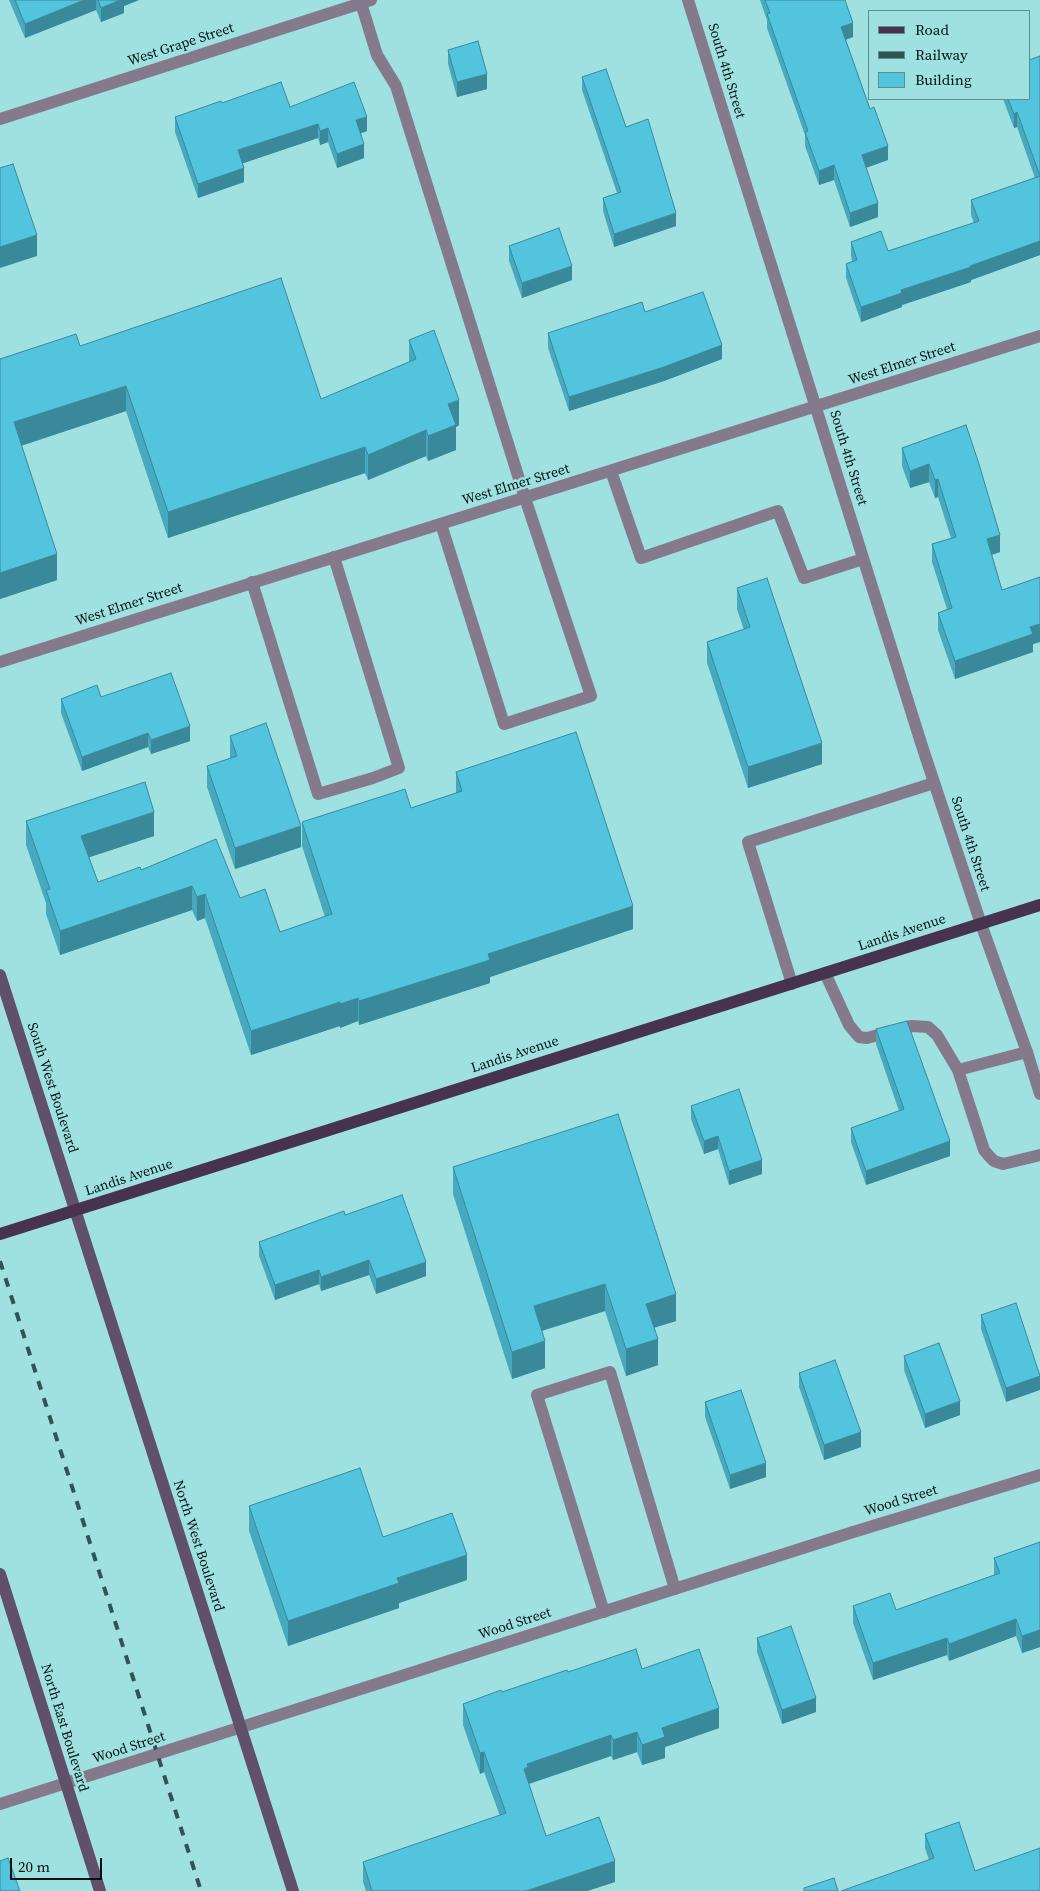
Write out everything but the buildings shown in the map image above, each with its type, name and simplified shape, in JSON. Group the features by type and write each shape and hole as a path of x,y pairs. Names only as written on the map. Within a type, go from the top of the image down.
{"main road":[{"name":"Landis Avenue","path":"0,1234 1040,905"},
{"name":"South West Boulevard","path":"0,975 75,1210"},
{"name":"North West Boulevard","path":"75,1210 293,1891"},
{"name":"North East Boulevard","path":"0,1574 100,1891"}],"street":[{"name":"South 4th Street","path":"688,0 934,783 1040,1094"},
{"name":"West Grape Street","path":"0,119 366,2"},
{"path":"366,2 377,55 396,86 525,498 591,696 504,724 441,524"},
{"name":"West Elmer Street","path":"0,662 1040,336"},
{"path":"611,471 641,558 778,511 804,578 864,559"},
{"path":"252,582 318,794 373,778 399,768 334,557"},
{"path":"792,984 748,842 934,783"},
{"path":"825,973 849,1025 859,1037 867,1038 911,1026 928,1028 937,1035 958,1070 984,1150 994,1161 1003,1164 1040,1155"},
{"path":"958,1070 1027,1052"},
{"path":"604,1612 537,1395 610,1372 675,1589"},
{"name":"Wood Street","path":"0,1804 1040,1475"}],"railway":[{"path":"0,1261 201,1891"}]}
